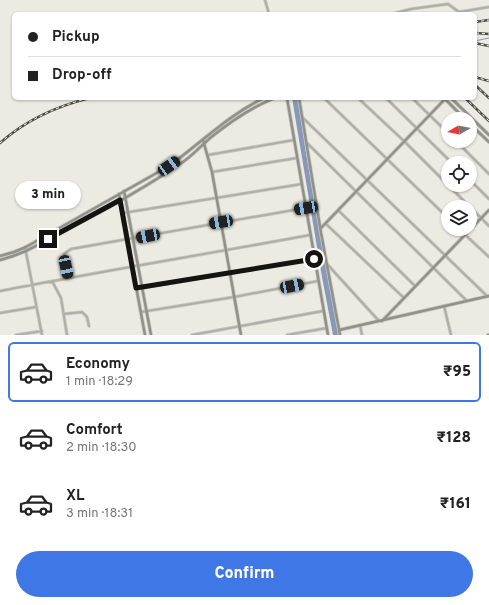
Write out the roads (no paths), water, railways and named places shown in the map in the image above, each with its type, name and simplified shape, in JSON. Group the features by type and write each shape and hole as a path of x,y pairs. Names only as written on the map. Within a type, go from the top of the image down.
{"street":[{"path":"265,0 269,12"},
{"path":"400,12 448,4 459,12 489,7"},
{"path":"0,256 25,247 169,166 237,113 260,100"},
{"path":"0,260 26,251 120,200 181,164 240,116 271,100"},
{"path":"287,100 328,335"},
{"path":"299,100 340,335"},
{"path":"326,100 441,211"},
{"path":"360,100 463,200"},
{"path":"388,100 445,156"},
{"path":"414,100 441,126"},
{"path":"321,229 443,100"},
{"path":"447,100 458,112"},
{"path":"453,100 489,135"},
{"path":"303,118 488,296"},
{"path":"477,131 489,142"},
{"path":"203,140 208,155 217,197 241,335"},
{"path":"208,155 294,140"},
{"path":"307,143 467,301"},
{"path":"463,148 489,174"},
{"path":"212,172 297,158"},
{"path":"122,213 302,184"},
{"path":"477,187 489,198"},
{"path":"124,191 151,335"},
{"path":"119,194 145,335"},
{"path":"69,278 64,257 64,254 68,250 306,208"},
{"path":"477,222 489,210"},
{"path":"339,211 415,286"},
{"path":"477,214 489,226"},
{"path":"326,224 404,298"},
{"path":"0,291 310,235"},
{"path":"380,321 463,236"},
{"path":"467,236 489,257"},
{"path":"25,247 42,335"},
{"path":"136,288 314,259"},
{"path":"327,264 380,321"},
{"path":"52,281 61,298 67,335"},
{"path":"141,312 234,297 318,281"},
{"path":"339,330 488,296"},
{"path":"0,313 37,306"},
{"path":"444,306 451,335"},
{"path":"192,335 324,311"},
{"path":"63,314 82,312 88,319 89,326"},
{"path":"360,326 362,335"},
{"path":"287,335 327,328"},
{"path":"16,335 42,331"}],"water":[{"path":"292,100 298,100 306,153 339,335 333,335"}],"waterway":[{"path":"477,41 489,38"}],"railway":[{"path":"477,22 489,20"},
{"path":"477,33 489,34"},
{"path":"477,43 489,46"},
{"path":"477,78 489,81"},
{"path":"477,87 489,98"},
{"path":"0,143 20,127 42,115 82,100"},
{"path":"467,100 489,121"}]}
